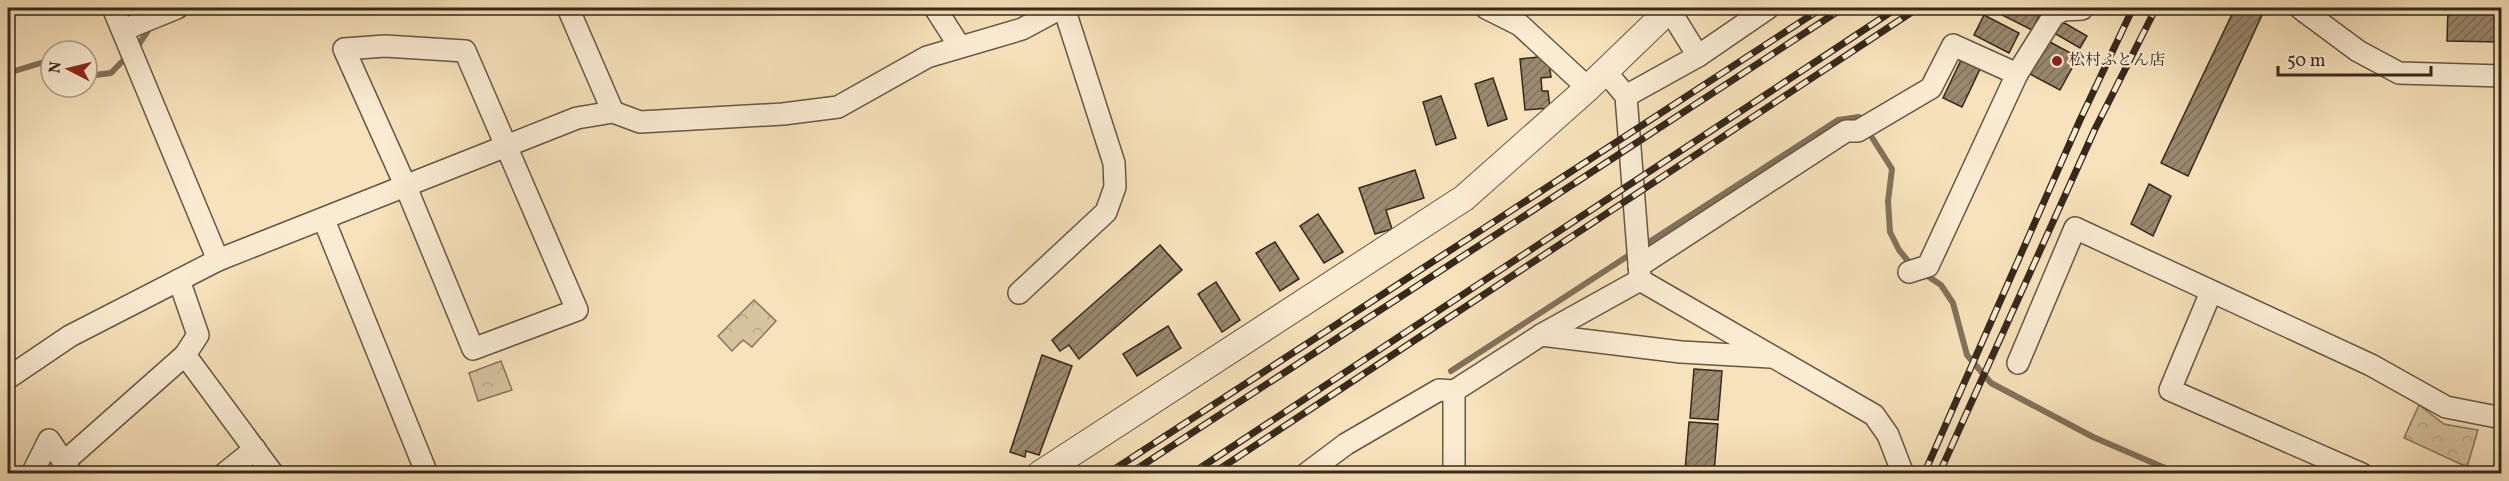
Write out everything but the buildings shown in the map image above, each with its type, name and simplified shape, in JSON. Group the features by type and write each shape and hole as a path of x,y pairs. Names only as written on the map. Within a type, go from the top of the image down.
{"street":[{"path":"113,8 218,260"},
{"path":"123,30 177,8"},
{"path":"568,8 613,112"},
{"path":"935,8 960,47"},
{"path":"8,378 70,336 218,260 577,118 613,112 640,122 783,114 838,107 927,57 1022,29 1062,8 1114,163 1115,187 1106,212 1019,293"},
{"path":"1486,8 1520,25 1596,79 1626,96"},
{"path":"1040,474 1464,198 1596,79 1670,8 1698,56"},
{"path":"1626,96 1698,56 1768,8"},
{"path":"2300,8 2358,51 2399,73 2502,76"},
{"path":"1919,269 2017,74 2054,15 2063,10 2082,9"},
{"path":"1306,474 1346,444 1439,390 1454,391 1639,273 1846,131 1865,127 1931,88 1953,45 2017,74"},
{"path":"385,46 465,51 508,146 577,310 473,349 406,187 344,50 385,46"},
{"path":"1626,96 1639,273"},
{"path":"324,220 427,474"},
{"path":"2018,363 2075,228 2371,365 2446,406 2502,418"},
{"path":"1639,273 1874,416 1888,435 1904,474"},
{"path":"32,474 49,440 67,468 184,355 198,335 179,280"},
{"path":"2211,292 2170,390 2362,474"},
{"path":"1541,335 1681,351 1774,357"},
{"path":"184,355 273,474"},
{"path":"1454,391 1454,474"},
{"path":"224,474 255,449"}],"green space":[{"path":"754,300 776,321 752,347 743,340 732,351 718,336"},
{"path":"501,361 512,390 478,401 469,373"},
{"path":"2419,405 2444,424 2478,430 2467,467 2404,438"}],"waterway":[{"path":"99,74 111,73 139,44 151,26"},
{"path":"8,73 39,64"},
{"path":"1643,246 1838,120 1859,117 1892,169 1888,201 1890,232 1899,250 1912,266"},
{"path":"1451,371 1634,252"},
{"path":"1923,273 1941,285 1953,303 1967,355 1991,383 2093,437 2179,474"}],"railway":[{"path":"1107,474 1822,8"},
{"path":"1129,474 1843,8"},
{"path":"1191,474 1897,8"},
{"path":"1212,474 1918,8"},
{"path":"1924,474 2080,120 2133,8"},
{"path":"1939,474 2095,129 2156,8"}],"place":[{"name":"松村ふとん店","path":"2057,61"}]}
